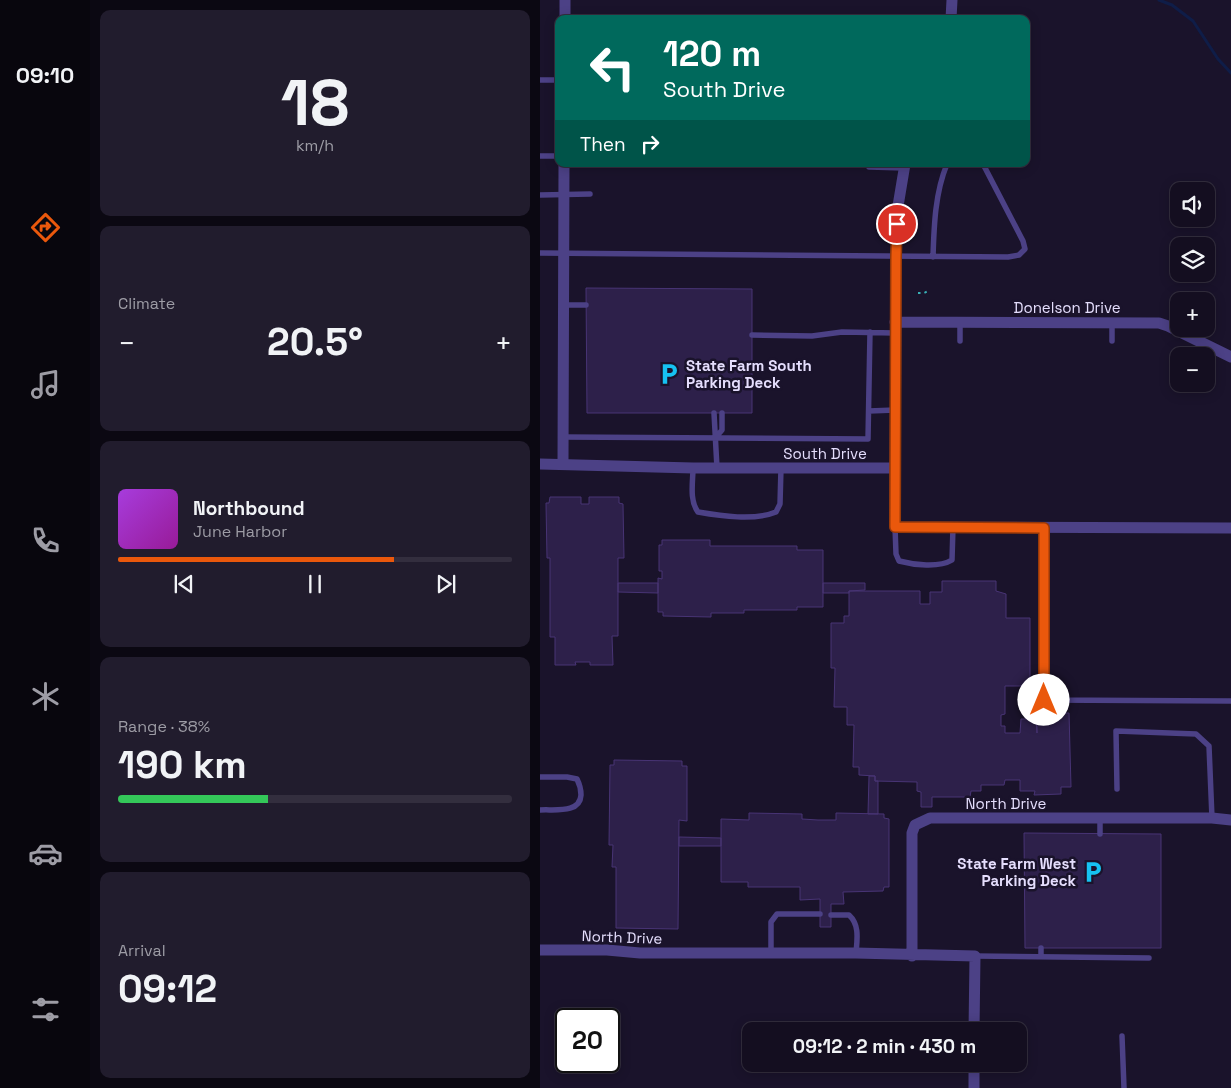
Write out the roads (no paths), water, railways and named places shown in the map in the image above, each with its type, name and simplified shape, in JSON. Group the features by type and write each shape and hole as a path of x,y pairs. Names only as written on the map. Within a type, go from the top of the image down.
{"street":[{"path":"565,0 565,15"},
{"path":"950,15 952,0"},
{"path":"563,463 564,167"},
{"path":"904,167 898,206 896,257 895,527 1231,528"},
{"name":"Donelson Drive","path":"895,327 960,322 1152,323 1168,326 1231,357"},
{"name":"South Drive","path":"540,464 563,463 693,468 895,468"},
{"name":"North Drive","path":"912,956 912,833 915,825 930,818 1212,818 1231,820"},
{"name":"North Drive","path":"540,950 607,950 640,953 856,953 912,956 975,956"},
{"path":"974,1022 975,956"},
{"path":"974,1072 974,1088"}],"lane":[{"path":"540,80 555,80"},
{"path":"540,156 555,156"},
{"path":"933,257 934,226 942,176 946,167"},
{"path":"540,253 896,257 1008,257 1019,254 1025,249 1023,241 985,167"},
{"path":"540,194 590,194"},
{"path":"563,305 586,305"},
{"path":"960,322 960,341"},
{"path":"1112,322 1112,341"},
{"path":"752,335 812,336 842,332 870,332 895,327"},
{"path":"563,437 868,439 870,332"},
{"path":"869,411 895,410"},
{"path":"714,413 717,468"},
{"path":"716,438 722,430 722,413"},
{"path":"693,468 692,497 694,507 698,512 740,516 766,516 776,512 780,504 781,468"},
{"path":"895,527 896,554 900,561 910,564 945,564 952,560 953,527"},
{"path":"1044,528 1044,700 1231,701"},
{"path":"1117,789 1116,731 1196,734 1209,746 1212,818"},
{"path":"540,777 577,779 581,786 581,794 580,801 576,807 540,810"},
{"path":"1100,818 1100,834"},
{"path":"770,953 771,922 777,914 820,914"},
{"path":"831,915 849,915 855,920 857,933 856,953"},
{"path":"1041,948 1041,957"},
{"path":"975,956 1149,958"},
{"path":"1122,1036 1124,1088"}],"waterway":[{"path":"1159,0 1172,5 1193,21 1218,59 1231,73"}],"place":[{"name":"State Farm South Parking Deck","path":"669,374"},
{"name":"State Farm West Parking Deck","path":"1093,872"}]}
